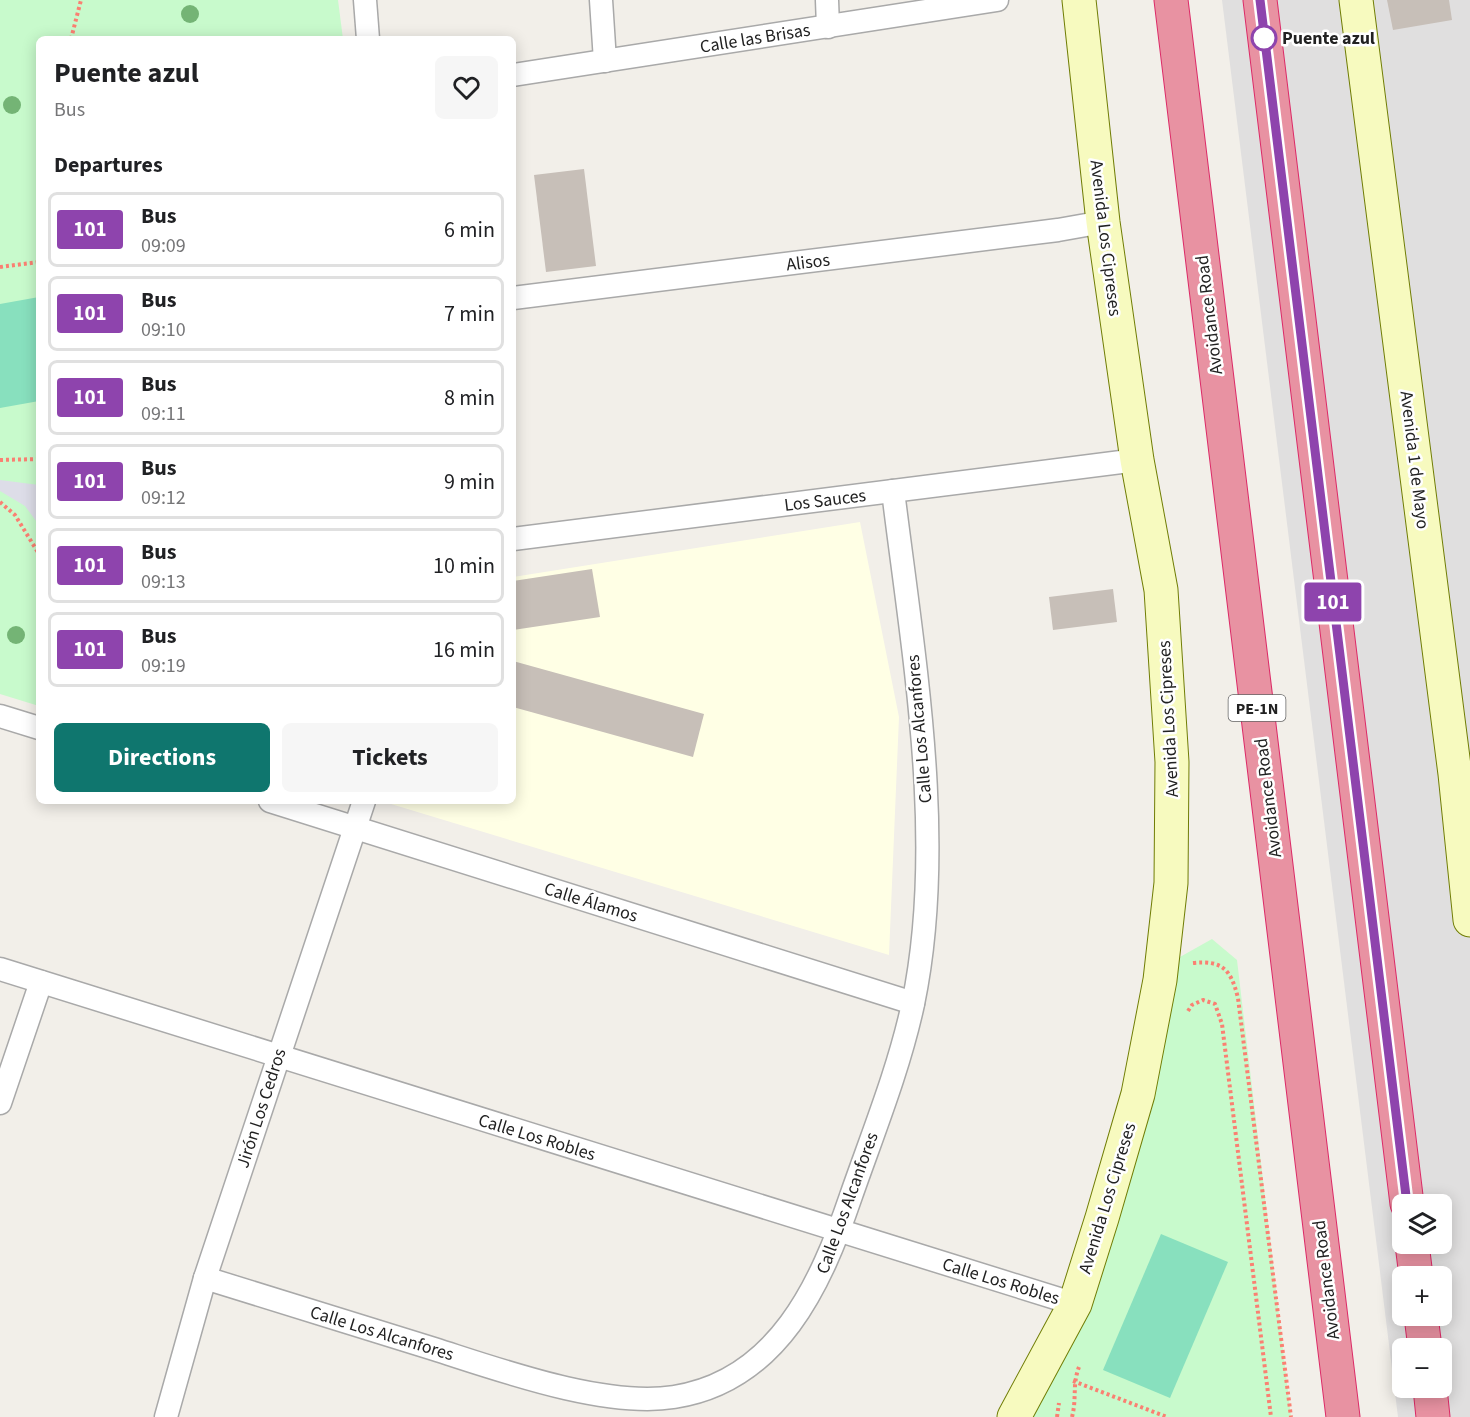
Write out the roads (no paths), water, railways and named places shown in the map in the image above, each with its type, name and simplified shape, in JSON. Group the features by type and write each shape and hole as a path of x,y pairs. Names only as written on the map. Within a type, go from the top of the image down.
{"highway":[{"name":"Avoidance Road","path":"1171,0 1343,1417"},
{"path":"1260,0 1406,1194"},
{"path":"1431,1398 1433,1417"}],"street":[{"path":"365,0 368,36"},
{"path":"601,0 605,61"},
{"path":"827,0 828,27"},
{"name":"Calle las Brisas","path":"516,75 997,0"},
{"name":"Avenida Los Cipreses","path":"1014,1417 1075,1304 1138,1094 1160,980 1171,883 1172,762 1161,590 1137,460 1103,222 1079,0"},
{"name":"Avenida 1 de Mayo","path":"1356,0 1462,773 1470,920"},
{"name":"Alisos","path":"516,298 1058,230 1103,222"},
{"name":"Los Sauces","path":"516,539 1137,460"},
{"name":"Calle Los Alcanfores","path":"205,1278 527,1378 632,1399 674,1397 708,1388 751,1365 779,1339 819,1280 840,1230 895,1068 913,1003 926,878 926,796 921,714 893,491"},
{"path":"0,716 36,727"},
{"name":"Calle Álamos","path":"279,804 913,1003"},
{"name":"Jirón Los Cedros","path":"166,1417 205,1278 363,804"},
{"name":"Calle Los Robles","path":"0,969 1075,1304"},
{"path":"0,1103 41,982"}],"place":[{"name":"Puente azul","path":"1264,38"}]}
